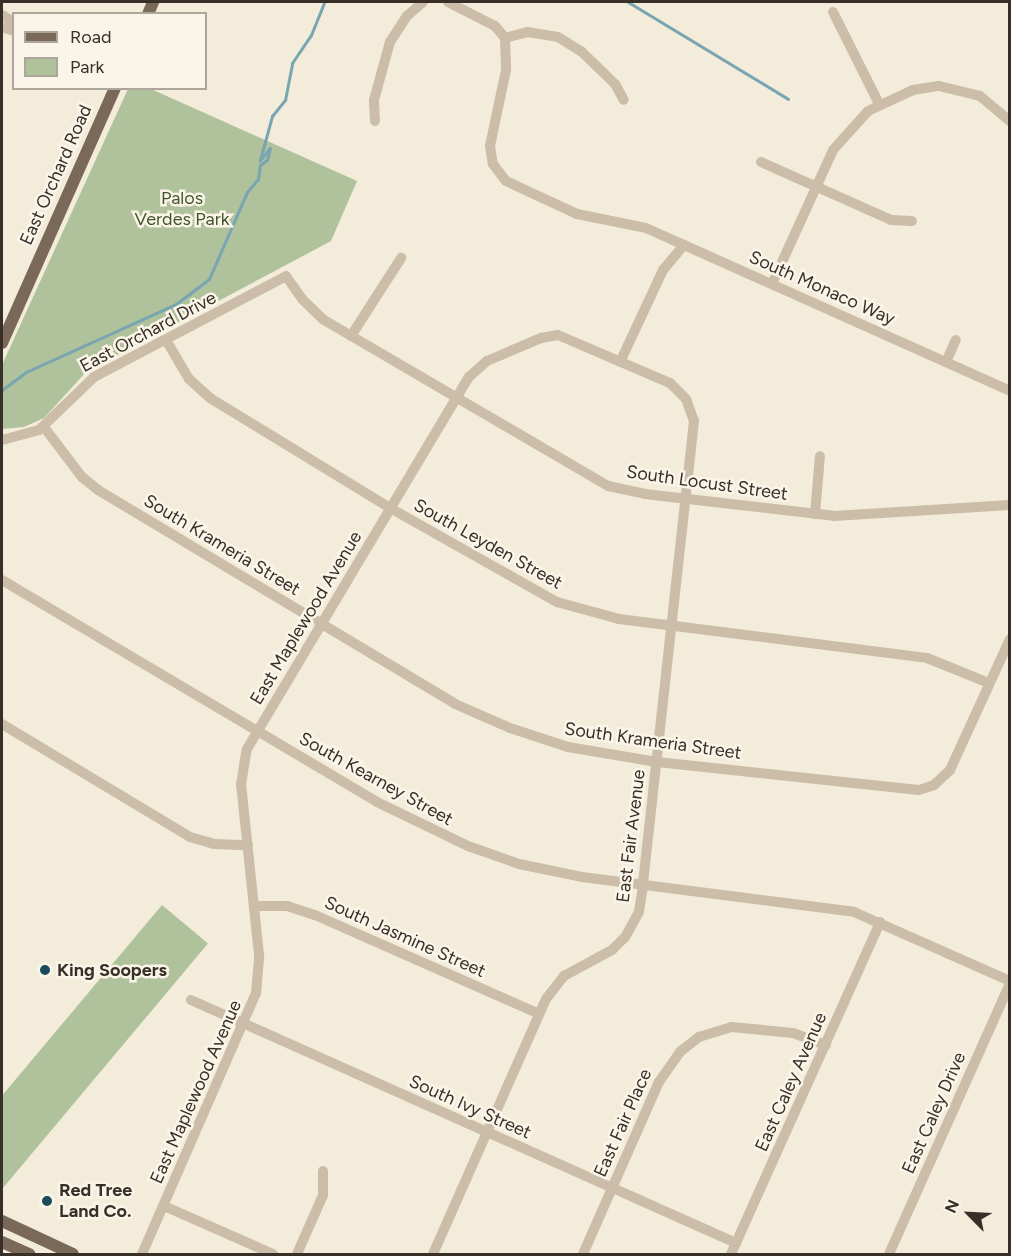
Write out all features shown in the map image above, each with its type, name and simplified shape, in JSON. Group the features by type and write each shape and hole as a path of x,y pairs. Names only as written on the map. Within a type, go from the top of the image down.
{"main road":[{"name":"East Orchard Road","path":"2,343 114,90"},
{"path":"2,1221 74,1254"},
{"path":"2,1242 29,1254"}],"street":[{"path":"375,121 374,100 390,42 407,16 423,2"},
{"path":"448,2 495,26 505,38 527,32 558,37 582,52 615,84 624,100"},
{"path":"833,12 879,104"},
{"name":"South Monaco Way","path":"505,38 506,70 490,146 499,174 514,187 566,210 646,228 1010,390"},
{"path":"772,284 816,187 843,135 879,104 925,87 953,87 990,102 1010,121"},
{"path":"761,162 891,220 912,221"},
{"path":"621,360 663,270 684,245"},
{"path":"351,336 401,258"},
{"name":"South Locust Street","path":"286,276 312,310 351,336 456,400 608,486 687,500 846,516 1010,505"},
{"name":"East Orchard Drive","path":"2,440 24,436 44,427 85,383 286,276"},
{"name":"East Maplewood Avenue","path":"142,1254 244,1024 259,980 254,906 240,775 243,758 256,731 456,400 480,365 550,335 573,339 621,360"},
{"name":"South Leyden Street","path":"166,340 183,371 202,392 390,508 527,588 557,602 599,615 673,627 927,658 989,683"},
{"path":"946,362 956,340"},
{"name":"East Fair Avenue","path":"433,1254 539,1014 564,976 612,950 625,937 639,912 695,428 690,406 670,383 621,360"},
{"name":"South Krameria Street","path":"44,427 92,486 455,704 496,723 568,747 657,762 920,790 934,785 950,770 1010,639"},
{"path":"815,514 820,456"},
{"name":"South Kearney Street","path":"2,580 409,820 468,846 545,870 643,886 845,910 880,922 1010,983"},
{"path":"2,724 190,837 214,844 248,845"},
{"name":"South Jasmine Street","path":"254,906 287,906 315,915 539,1014"},
{"name":"East Caley Avenue","path":"730,1254 880,922"},
{"name":"East Caley Drive","path":"889,1254 1010,983"},
{"name":"South Ivy Street","path":"191,1000 736,1243"},
{"name":"East Fair Place","path":"583,1254 665,1070 690,1043 720,1029 749,1027 793,1033 826,1045"},
{"path":"297,1254 323,1195 323,1172"},
{"path":"164,1206 273,1254"}],"green space":[{"name":"Palos Verdes Park","path":"128,90 153,90 357,181 331,241 87,371 44,418 24,427 2,429 2,365"},
{"path":"162,905 208,944 2,1189 2,1096"}],"waterway":[{"path":"2,390 26,372 176,304 209,279 247,192 258,179 260,165 267,160 270,148 260,160 272,116 285,100 292,63 311,35 324,2"},
{"path":"628,2 788,99"}],"place":[{"name":"King Soopers","path":"45,970"},
{"name":"Red Tree Land Co.","path":"47,1201"}]}
